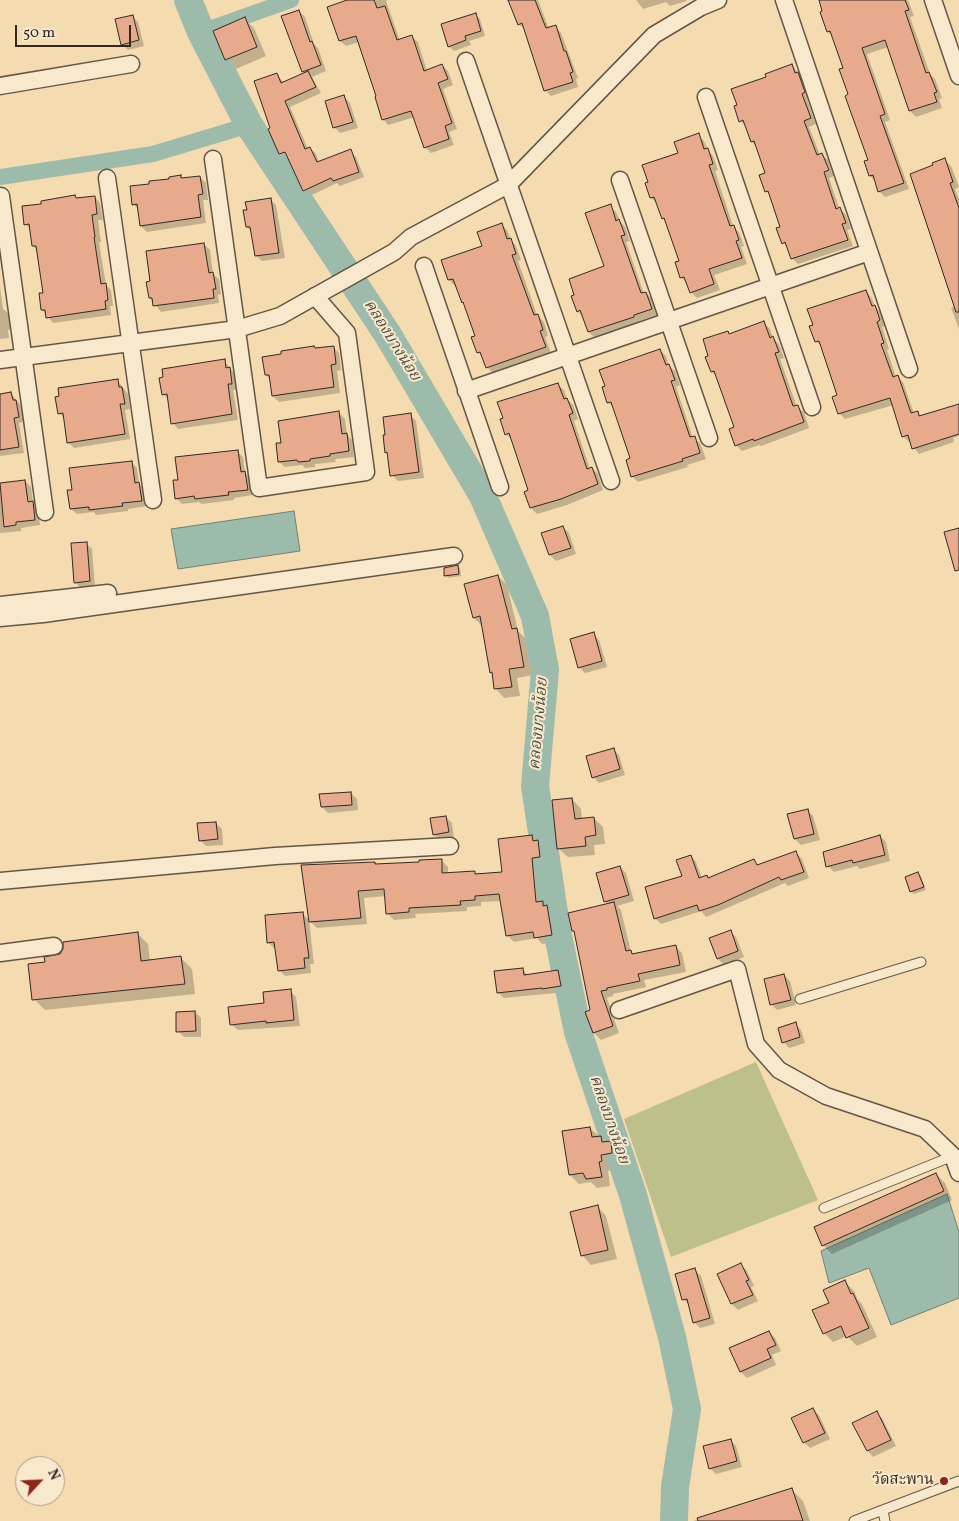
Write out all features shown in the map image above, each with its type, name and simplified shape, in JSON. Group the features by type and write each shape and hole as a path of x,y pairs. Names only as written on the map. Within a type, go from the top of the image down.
{"street":[{"path":"0,360 236,328 280,316 394,252 411,237 508,185 654,35 701,7 718,0"},
{"path":"784,0 909,369"},
{"path":"933,0 959,76"},
{"path":"466,62 611,481"},
{"path":"0,86 131,64"},
{"path":"706,97 812,407"},
{"path":"213,159 259,488 366,472 347,333 315,296"},
{"path":"107,178 129,343 153,500"},
{"path":"620,180 709,438"},
{"path":"1,196 45,512"},
{"path":"466,391 869,252"},
{"path":"424,266 500,486"},
{"path":"0,618 43,614 454,556"},
{"path":"0,605 108,593"},
{"path":"0,881 274,856 450,846"},
{"path":"0,953 54,946"},
{"path":"619,1010 737,969 756,1044 779,1070 826,1096 925,1129 953,1156 959,1173"}],"lane":[{"path":"800,999 921,962"},
{"path":"824,1208 953,1156"},
{"path":"854,1521 871,1518 883,1510 959,1481"},
{"path":"883,1510 885,1521"}],"green space":[{"path":"756,1062 818,1200 671,1257 624,1119"}],"shaded area":[{"path":"294,511 300,551 178,569 171,529"},
{"path":"947,1194 959,1232 959,1298 891,1325 869,1268 829,1283 821,1251"}],"building":[{"path":"347,0 374,0 377,8 385,6 397,40 412,35 424,71 442,64 448,79 438,83 452,123 445,126 449,139 424,148 411,111 382,120 356,36 339,41 327,7"},
{"path":"508,0 535,0 546,28 556,25 573,72 570,73 573,82 544,91 522,23 518,25"},
{"path":"819,0 905,0 909,10 905,11 926,73 929,72 937,92 934,93 937,102 909,111 885,40 862,48 885,114 880,116 904,183 878,192 873,175 869,176 864,161 868,160 845,96 848,94 839,69 843,68 830,31 827,32 820,12 822,11"},
{"path":"299,10 310,42 312,41 321,65 302,72 281,16"},
{"path":"476,13 481,31 465,36 466,40 448,47 441,24"},
{"path":"133,15 139,40 121,45 115,19"},
{"path":"245,17 257,47 225,60 213,31"},
{"path":"792,64 795,73 798,72 805,92 802,94 811,118 804,121 817,155 822,153 829,170 824,172 836,209 840,207 846,223 842,224 848,240 791,259 785,242 782,244 776,228 780,227 768,191 765,192 759,175 765,173 754,141 751,142 743,120 739,122 734,106 737,105 731,89 766,77 765,74"},
{"path":"308,71 316,87 285,101 305,149 310,147 317,162 351,149 359,172 333,181 331,178 303,191 285,152 279,154 268,129 270,128 254,81 277,73 281,83"},
{"path":"344,95 353,122 333,128 325,101"},
{"path":"699,133 704,149 708,148 713,164 709,165 730,226 734,225 739,240 736,241 742,258 709,269 714,284 690,293 684,277 680,278 675,262 679,261 664,218 662,219 654,197 650,198 645,183 648,182 642,165 678,153 674,142"},
{"path":"945,158 953,182 950,183 959,208 959,312 956,312 910,174"},
{"path":"181,175 181,178 200,176 203,194 198,195 201,217 140,226 137,204 132,205 130,186 149,184 149,181 169,179 169,177"},
{"path":"75,195 76,198 95,196 97,214 92,215 94,237 101,284 106,283 108,300 105,301 106,309 46,318 45,310 41,310 39,293 43,293 36,246 32,246 29,224 24,225 22,206 41,204 41,201"},
{"path":"271,198 279,253 255,256 250,227 246,227 243,210 247,210 245,202"},
{"path":"611,204 616,221 619,219 625,235 621,236 641,293 646,292 652,309 588,332 580,310 577,312 571,296 574,295 569,279 604,266 585,213"},
{"path":"502,223 507,239 511,238 516,254 512,255 534,315 538,314 543,330 540,331 546,347 486,368 480,352 477,353 471,337 475,336 463,302 453,279 448,280 441,260 482,246 477,232"},
{"path":"204,243 209,273 213,272 216,289 213,289 214,298 153,306 152,298 149,298 146,282 150,281 146,251"},
{"path":"866,290 872,306 875,305 880,320 877,322 884,343 881,344 893,377 898,375 911,413 918,411 919,416 959,404 959,434 912,449 908,435 902,437 890,398 838,414 832,397 837,395 819,341 815,342 809,326 813,325 807,309"},
{"path":"764,321 770,338 773,336 779,352 775,353 793,406 798,405 804,422 754,441 753,439 735,446 729,429 734,427 714,371 711,372 705,357 708,356 703,339 728,331 729,334"},
{"path":"314,346 315,348 334,346 336,364 331,365 334,387 272,396 269,375 265,375 262,357 281,354 281,351"},
{"path":"660,349 666,365 669,364 675,380 671,381 690,437 695,436 700,453 682,459 683,461 631,477 626,460 630,458 611,402 607,403 602,387 605,386 599,370"},
{"path":"225,359 226,368 230,367 232,384 228,384 232,414 171,424 167,394 162,395 159,378 163,377 162,369"},
{"path":"118,379 119,387 122,387 125,404 120,404 125,434 67,443 63,413 58,414 55,397 59,396 58,388"},
{"path":"558,383 564,399 567,398 573,413 569,415 587,469 592,467 598,484 561,499 530,508 524,492 528,490 509,433 505,435 500,419 503,418 497,402"},
{"path":"11,392 13,400 16,400 19,417 14,418 19,447 0,450 0,394"},
{"path":"339,411 342,434 347,433 349,451 310,459 310,461 278,462 276,443 281,443 278,421"},
{"path":"411,413 419,472 390,476 387,452 385,453 383,417"},
{"path":"238,450 241,472 245,471 248,490 228,492 229,495 195,499 194,496 175,499 173,480 178,480 175,457"},
{"path":"132,461 135,483 139,482 142,501 122,503 123,506 89,510 89,507 70,509 67,490 72,490 69,468"},
{"path":"25,480 28,502 33,501 35,520 16,522 16,525 4,527 0,483"},
{"path":"563,526 571,548 549,555 541,533"},
{"path":"959,528 959,570 955,571 944,532"},
{"path":"87,542 90,581 74,583 71,543"},
{"path":"458,565 459,574 444,576 444,568"},
{"path":"498,575 512,629 517,628 524,667 509,669 512,687 494,689 480,616 473,618 464,584"},
{"path":"594,632 602,661 578,668 570,639"},
{"path":"614,748 620,769 592,778 586,756"},
{"path":"351,792 352,805 321,807 319,794"},
{"path":"572,798 575,819 594,817 596,835 585,837 586,846 557,849 552,800"},
{"path":"808,809 814,834 794,839 787,814"},
{"path":"446,816 449,832 433,835 430,818"},
{"path":"216,822 218,839 199,841 197,823"},
{"path":"532,835 533,841 538,840 540,857 532,858 536,902 543,901 543,906 547,905 552,935 534,938 533,932 506,936 499,894 475,896 475,900 460,901 461,905 409,908 409,912 386,914 384,889 358,891 361,918 309,922 301,865 375,862 375,864 442,859 442,873 475,871 475,874 502,872 498,839"},
{"path":"880,835 885,855 853,863 852,860 826,867 823,852"},
{"path":"796,851 804,872 781,880 779,877 718,905 699,911 697,905 654,919 645,887 682,876 676,860 691,855 699,878 707,875 708,878 754,859 757,865"},
{"path":"620,866 629,895 604,902 596,873"},
{"path":"918,872 924,887 910,892 905,877"},
{"path":"614,902 626,951 631,950 632,954 676,945 680,965 638,974 640,981 601,991 613,1026 593,1033 585,1012 590,1010 574,931 572,931 568,913"},
{"path":"303,912 309,958 304,958 305,968 278,971 274,942 267,943 265,915"},
{"path":"731,930 738,951 717,959 709,938"},
{"path":"138,932 141,961 181,956 185,984 32,1000 28,964 45,962 44,957 60,954 63,949 63,942"},
{"path":"523,968 524,975 558,970 561,986 497,993 494,971"},
{"path":"784,974 791,1000 770,1005 764,979"},
{"path":"291,989 294,1020 230,1025 228,1007 264,1003 263,992"},
{"path":"195,1011 196,1031 176,1032 176,1012"},
{"path":"796,1022 800,1037 782,1043 778,1028"},
{"path":"590,1127 592,1137 601,1136 602,1142 611,1141 612,1153 601,1155 602,1161 599,1162 602,1177 586,1179 583,1173 569,1175 562,1131"},
{"path":"936,1173 944,1191 822,1246 814,1227"},
{"path":"598,1205 608,1250 581,1256 570,1212"},
{"path":"741,1263 749,1280 746,1281 753,1295 731,1304 717,1274"},
{"path":"695,1268 710,1318 693,1323 687,1299 682,1300 675,1274"},
{"path":"845,1280 869,1328 846,1338 841,1326 823,1334 812,1310 829,1303 823,1290"},
{"path":"769,1331 776,1345 767,1349 771,1358 740,1372 729,1348"},
{"path":"813,1408 825,1433 803,1443 791,1418"},
{"path":"877,1411 891,1440 867,1451 852,1423"},
{"path":"731,1439 737,1461 709,1469 703,1446"},
{"path":"792,1488 803,1521 698,1521 697,1518"}],"waterway":[{"name":"คลองบางน้อย","path":"188,0 201,32 249,125 388,335 483,496 535,616 545,670 535,786 556,926 578,1032 633,1195 672,1337 687,1409 675,1487 674,1521"},
{"path":"201,32 291,0"},
{"path":"0,177 153,154 249,125"}],"place":[{"name":"วัดสะพาน","path":"944,1481"}]}
